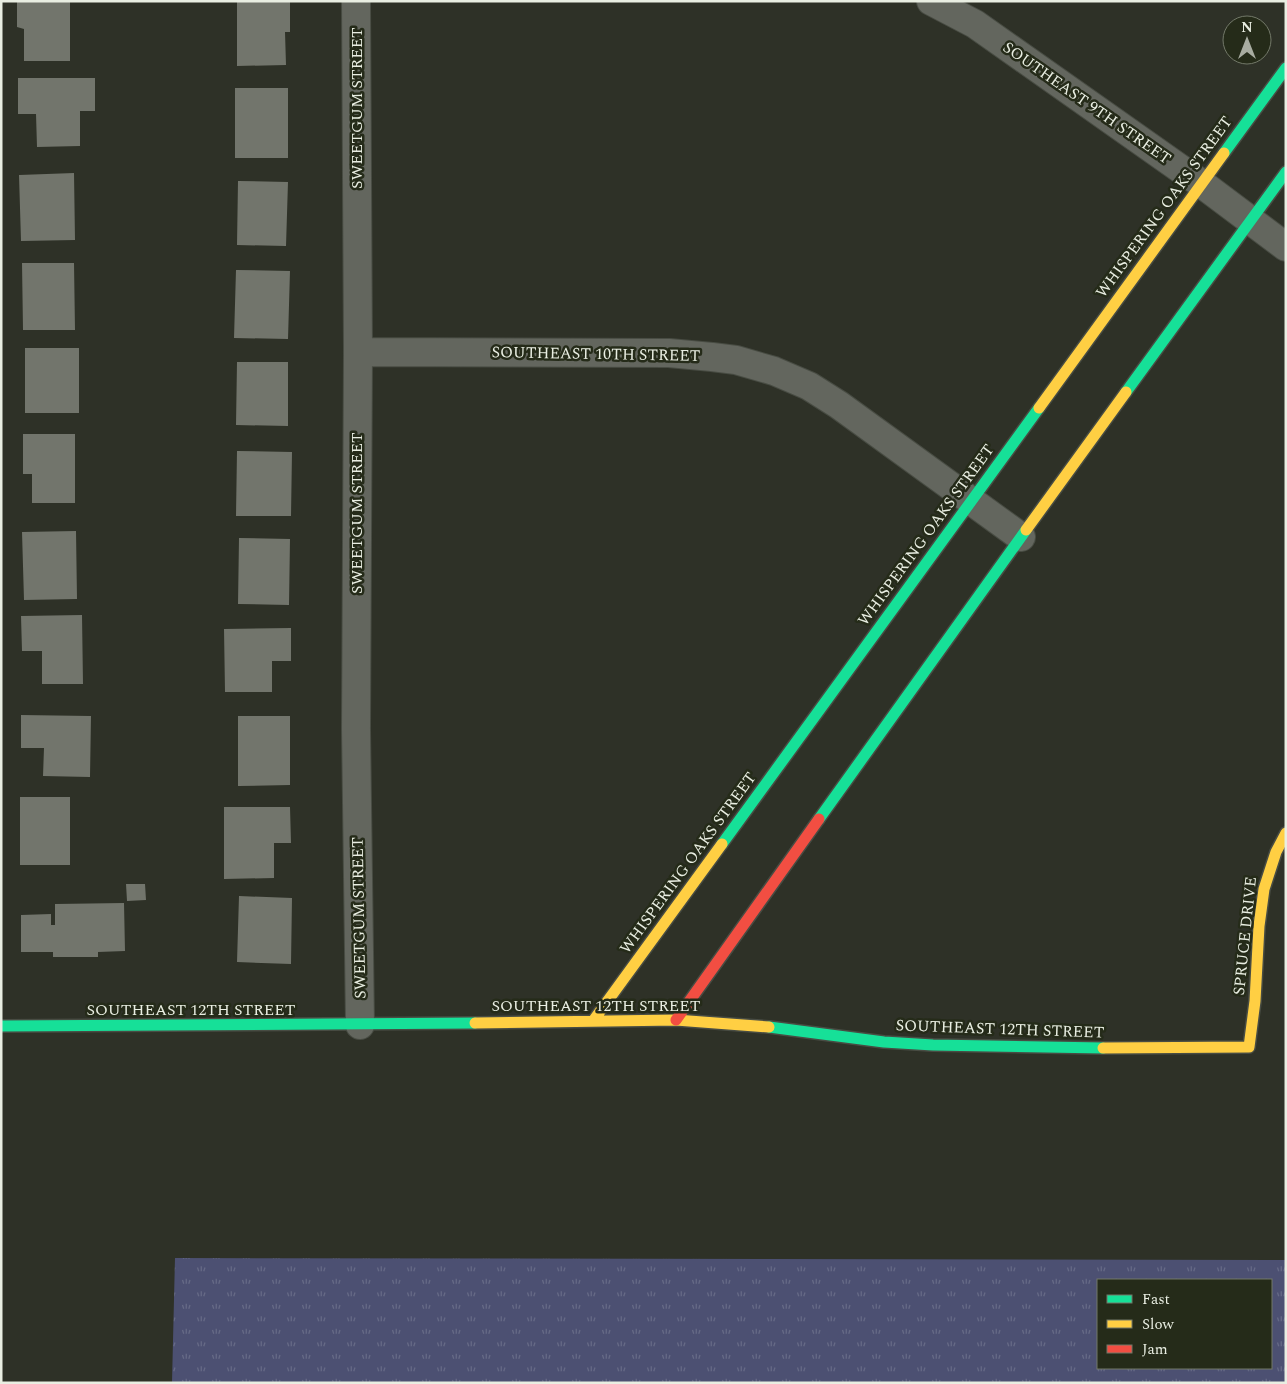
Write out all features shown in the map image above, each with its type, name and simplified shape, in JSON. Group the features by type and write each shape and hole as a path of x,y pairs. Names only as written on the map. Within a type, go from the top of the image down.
{"street":[{"name":"SWEETGUM STREET","path":"356,1 358,352 356,729 360,1025"},
{"name":"SOUTHEAST 9TH STREET","path":"931,1 975,24 1202,184 1286,247"},
{"name":"WHISPERING OAKS STREET","path":"594,1021 1286,68"},
{"path":"676,1020 1021,537 1286,172"},
{"name":"SOUTHEAST 10TH STREET","path":"358,352 669,353 736,360 774,371 809,386 1021,537"},
{"name":"SPRUCE DRIVE","path":"1249,1047 1256,986 1262,897 1268,870 1286,833"},
{"name":"SOUTHEAST 12TH STREET","path":"1,1026 360,1025 676,1020 773,1027 884,1042 933,1046 1147,1049 1249,1047"}],"green space":[{"path":"175,1258 1286,1260 1286,1383 172,1383"}],"building":[{"path":"17,1 70,1 70,61 24,61 24,29 17,27"},
{"path":"237,1 290,1 290,32 285,32 286,65 237,66"},
{"path":"18,78 95,78 95,111 80,111 80,146 37,147 36,114 18,114"},
{"path":"235,88 288,88 288,158 235,158"},
{"path":"74,173 75,240 21,241 19,175"},
{"path":"238,181 288,182 286,246 237,245"},
{"path":"22,263 74,263 75,330 23,330"},
{"path":"236,270 290,271 288,339 234,338"},
{"path":"25,348 79,348 79,413 25,413"},
{"path":"237,362 288,362 288,426 236,425"},
{"path":"23,434 75,434 75,503 32,503 32,474 23,474"},
{"path":"237,451 292,452 291,516 236,516"},
{"path":"76,531 77,599 24,600 22,532"},
{"path":"239,538 290,539 289,605 238,604"},
{"path":"82,615 83,684 42,684 42,651 22,651 21,616"},
{"path":"291,628 291,661 272,661 272,692 225,692 224,629"},
{"path":"21,715 91,716 90,777 43,776 44,748 21,748"},
{"path":"238,716 290,716 290,785 238,786"},
{"path":"20,797 70,797 70,865 20,865"},
{"path":"224,807 290,807 291,843 274,843 274,878 224,879"},
{"path":"126,884 145,884 146,900 127,901"},
{"path":"239,896 292,898 291,964 237,962"},
{"path":"124,903 125,951 98,952 98,957 53,957 53,952 21,952 21,915 51,914 51,925 55,925 55,904"}],"traffic: fast":[{"path":"1224,153 1286,68"},
{"path":"1126,392 1286,172"},
{"path":"722,844 1039,408"},
{"path":"819,819 1026,530"},
{"path":"1,1026 475,1023"},
{"path":"769,1027 884,1042 933,1045 1103,1048"}],"traffic: slow":[{"path":"1039,408 1224,153"},
{"path":"1026,530 1126,392"},
{"path":"1103,1048 1249,1047 1255,1001 1259,926 1264,889 1276,852 1286,833"},
{"path":"593,1021 722,844"},
{"path":"475,1023 676,1020 769,1027"}],"traffic: jam":[{"path":"676,1020 819,819"}]}
